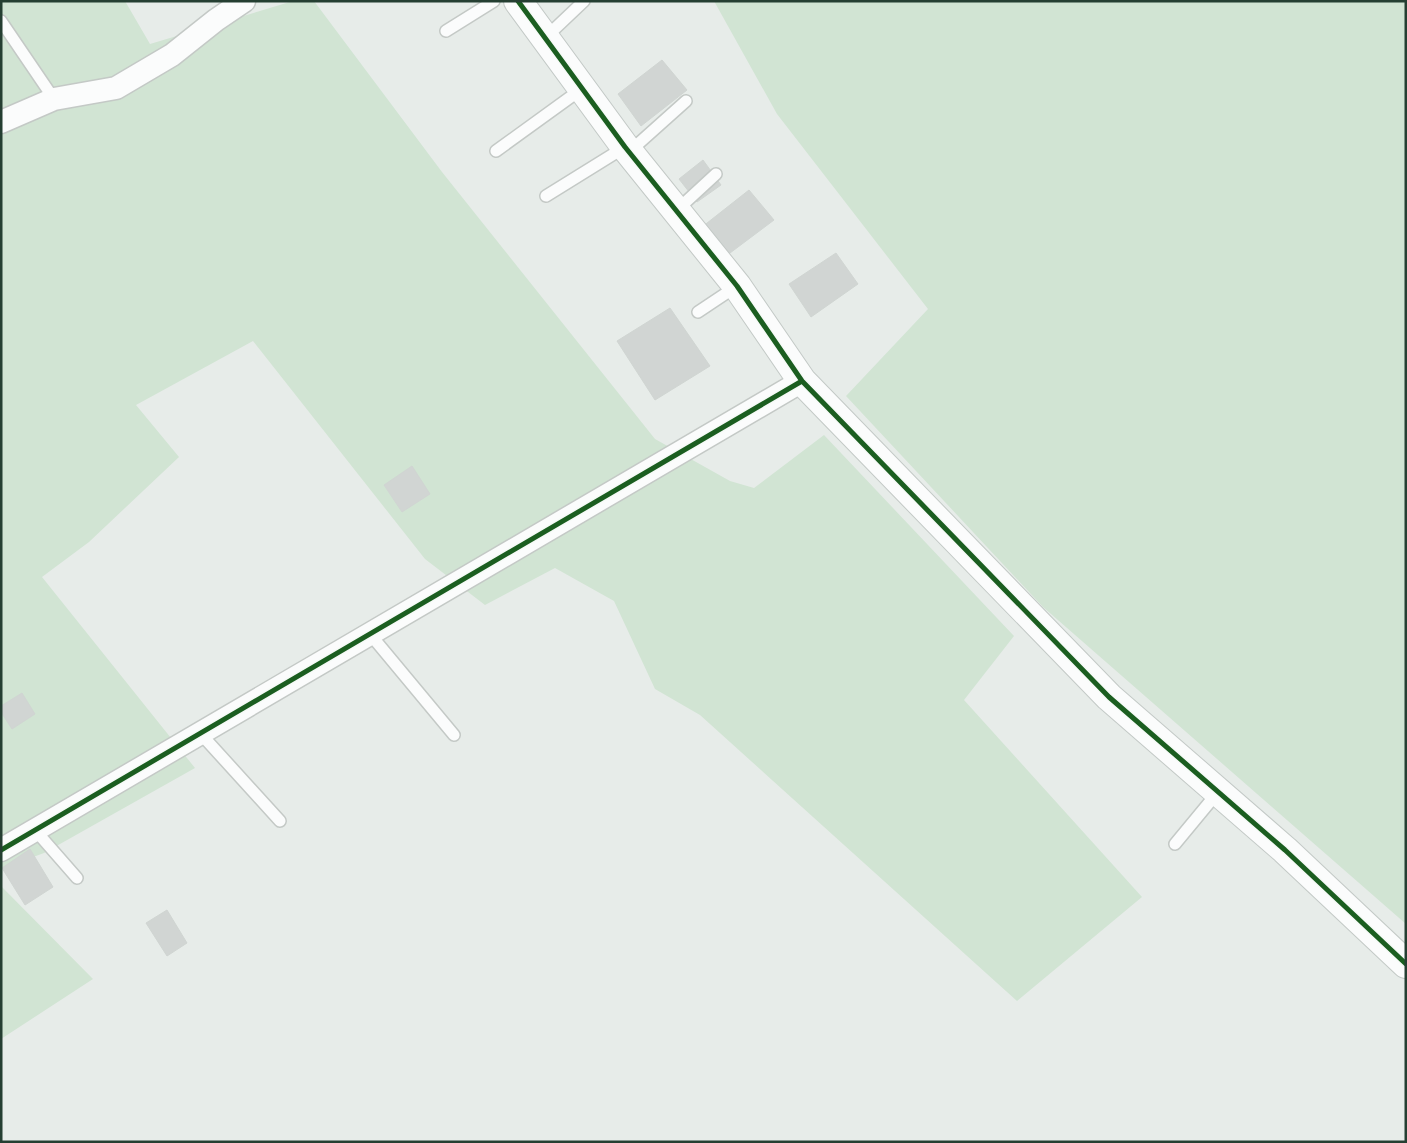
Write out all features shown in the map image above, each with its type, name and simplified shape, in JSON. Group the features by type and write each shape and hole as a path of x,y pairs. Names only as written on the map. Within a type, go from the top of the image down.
{"street":[{"path":"1,122 54,99 116,88 172,54 244,1"},
{"path":"518,1 627,150 737,286 802,381 1109,697 1285,850 1406,964"},
{"path":"1,850 802,381"}],"lane":[{"path":"446,31 494,1"},
{"path":"545,38 584,1"},
{"path":"1,21 54,99"},
{"path":"496,152 582,88"},
{"path":"546,196 627,150 686,101"},
{"path":"676,210 716,174"},
{"path":"698,312 737,286"},
{"path":"370,634 454,735"},
{"path":"200,734 280,821"},
{"path":"1174,844 1218,792"},
{"path":"35,830 77,878"}],"green space":[{"path":"1,1 125,1 150,44 293,1 314,1 442,172 655,439 730,481 754,488 824,435 1014,636 964,700 1142,897 1017,1001 700,715 655,689 614,601 555,568 485,605 425,559 253,341 136,405 179,457 89,542 42,577 195,768 44,853 1,869"},
{"path":"714,1 1406,1 1406,924 1043,607 846,396 928,309 777,114"},
{"path":"1,886 93,979 1,1039"}],"building":[{"path":"662,60 687,90 641,126 618,94"},
{"path":"703,160 721,185 697,202 679,179"},
{"path":"749,190 774,220 726,256 702,227"},
{"path":"836,253 858,284 811,317 789,284"},
{"path":"670,308 710,366 655,400 617,341"},
{"path":"412,466 430,494 402,512 384,485"},
{"path":"22,693 35,714 12,729 1,712 1,706"},
{"path":"30,849 53,887 25,905 2,868"},
{"path":"167,910 187,943 167,956 146,923"}],"cycle path":[{"path":"518,1 625,147 737,286 802,381 1109,697 1285,850 1406,964"},
{"path":"1,850 802,381"}]}
